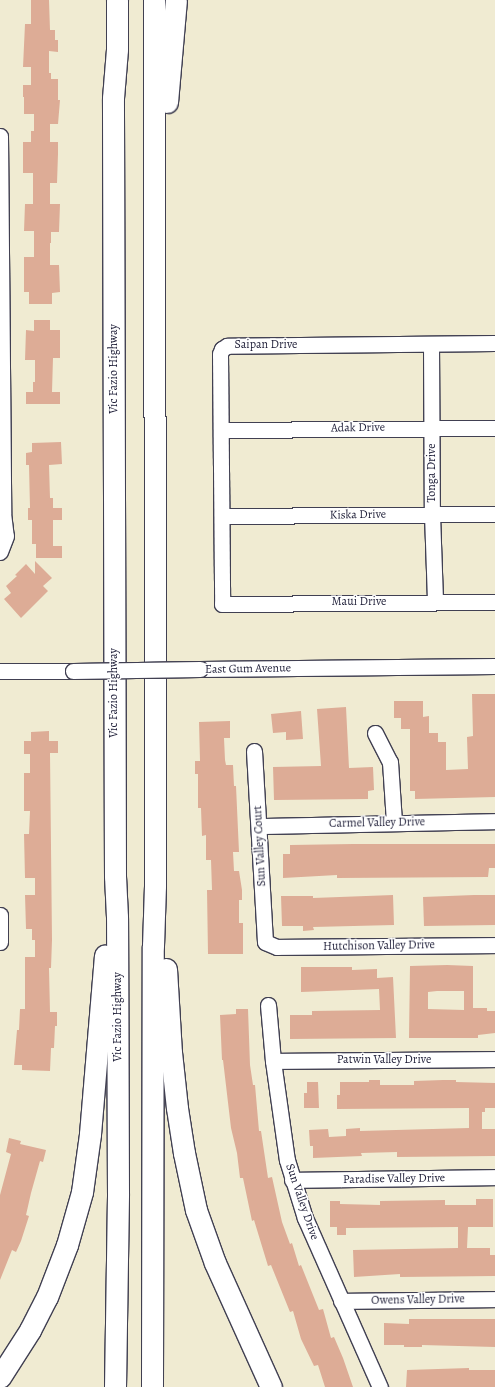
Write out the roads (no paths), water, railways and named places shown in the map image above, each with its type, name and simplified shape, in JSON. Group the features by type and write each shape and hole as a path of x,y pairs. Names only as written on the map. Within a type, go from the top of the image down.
{"highway":[{"path":"102,0 105,49 113,98"},
{"name":"Vic Fazio Highway","path":"115,1387 118,1161 117,925 114,876 113,98 117,49 117,0"},
{"path":"152,1387 153,946 155,886 154,0"},
{"path":"155,204 161,166 176,0"},
{"path":"0,1377 30,1330 47,1297 67,1245 82,1192 90,1134 108,917 114,876"},
{"path":"155,886 165,946 171,1052 177,1108 190,1184 205,1239 271,1387"}],"street":[{"path":"0,136 3,513 6,536 0,552"},
{"name":"Saipan Drive","path":"222,604 220,354 222,349 227,346 495,343"},
{"name":"Tonga Drive","path":"431,344 433,428 432,514 435,602"},
{"name":"Adak Drive","path":"221,430 495,428"},
{"name":"Kiska Drive","path":"222,516 495,514"},
{"name":"Maui Drive","path":"222,604 495,602"},
{"name":"East Gum Avenue","path":"0,671 495,666"},
{"path":"375,733 390,762 394,822"},
{"name":"Sun Valley Court","path":"254,751 265,942"},
{"name":"Carmel Valley Drive","path":"259,826 495,821"},
{"path":"0,915 0,942"},
{"name":"Hutchison Valley Drive","path":"265,942 277,948 495,945"},
{"name":"Sun Valley Drive","path":"268,1005 273,1061 287,1160 292,1180 305,1218 380,1387"},
{"name":"Patwin Valley Drive","path":"273,1061 495,1059"},
{"name":"Paradise Valley Drive","path":"292,1180 495,1177"},
{"name":"Owens Valley Drive","path":"341,1301 495,1299"}]}
